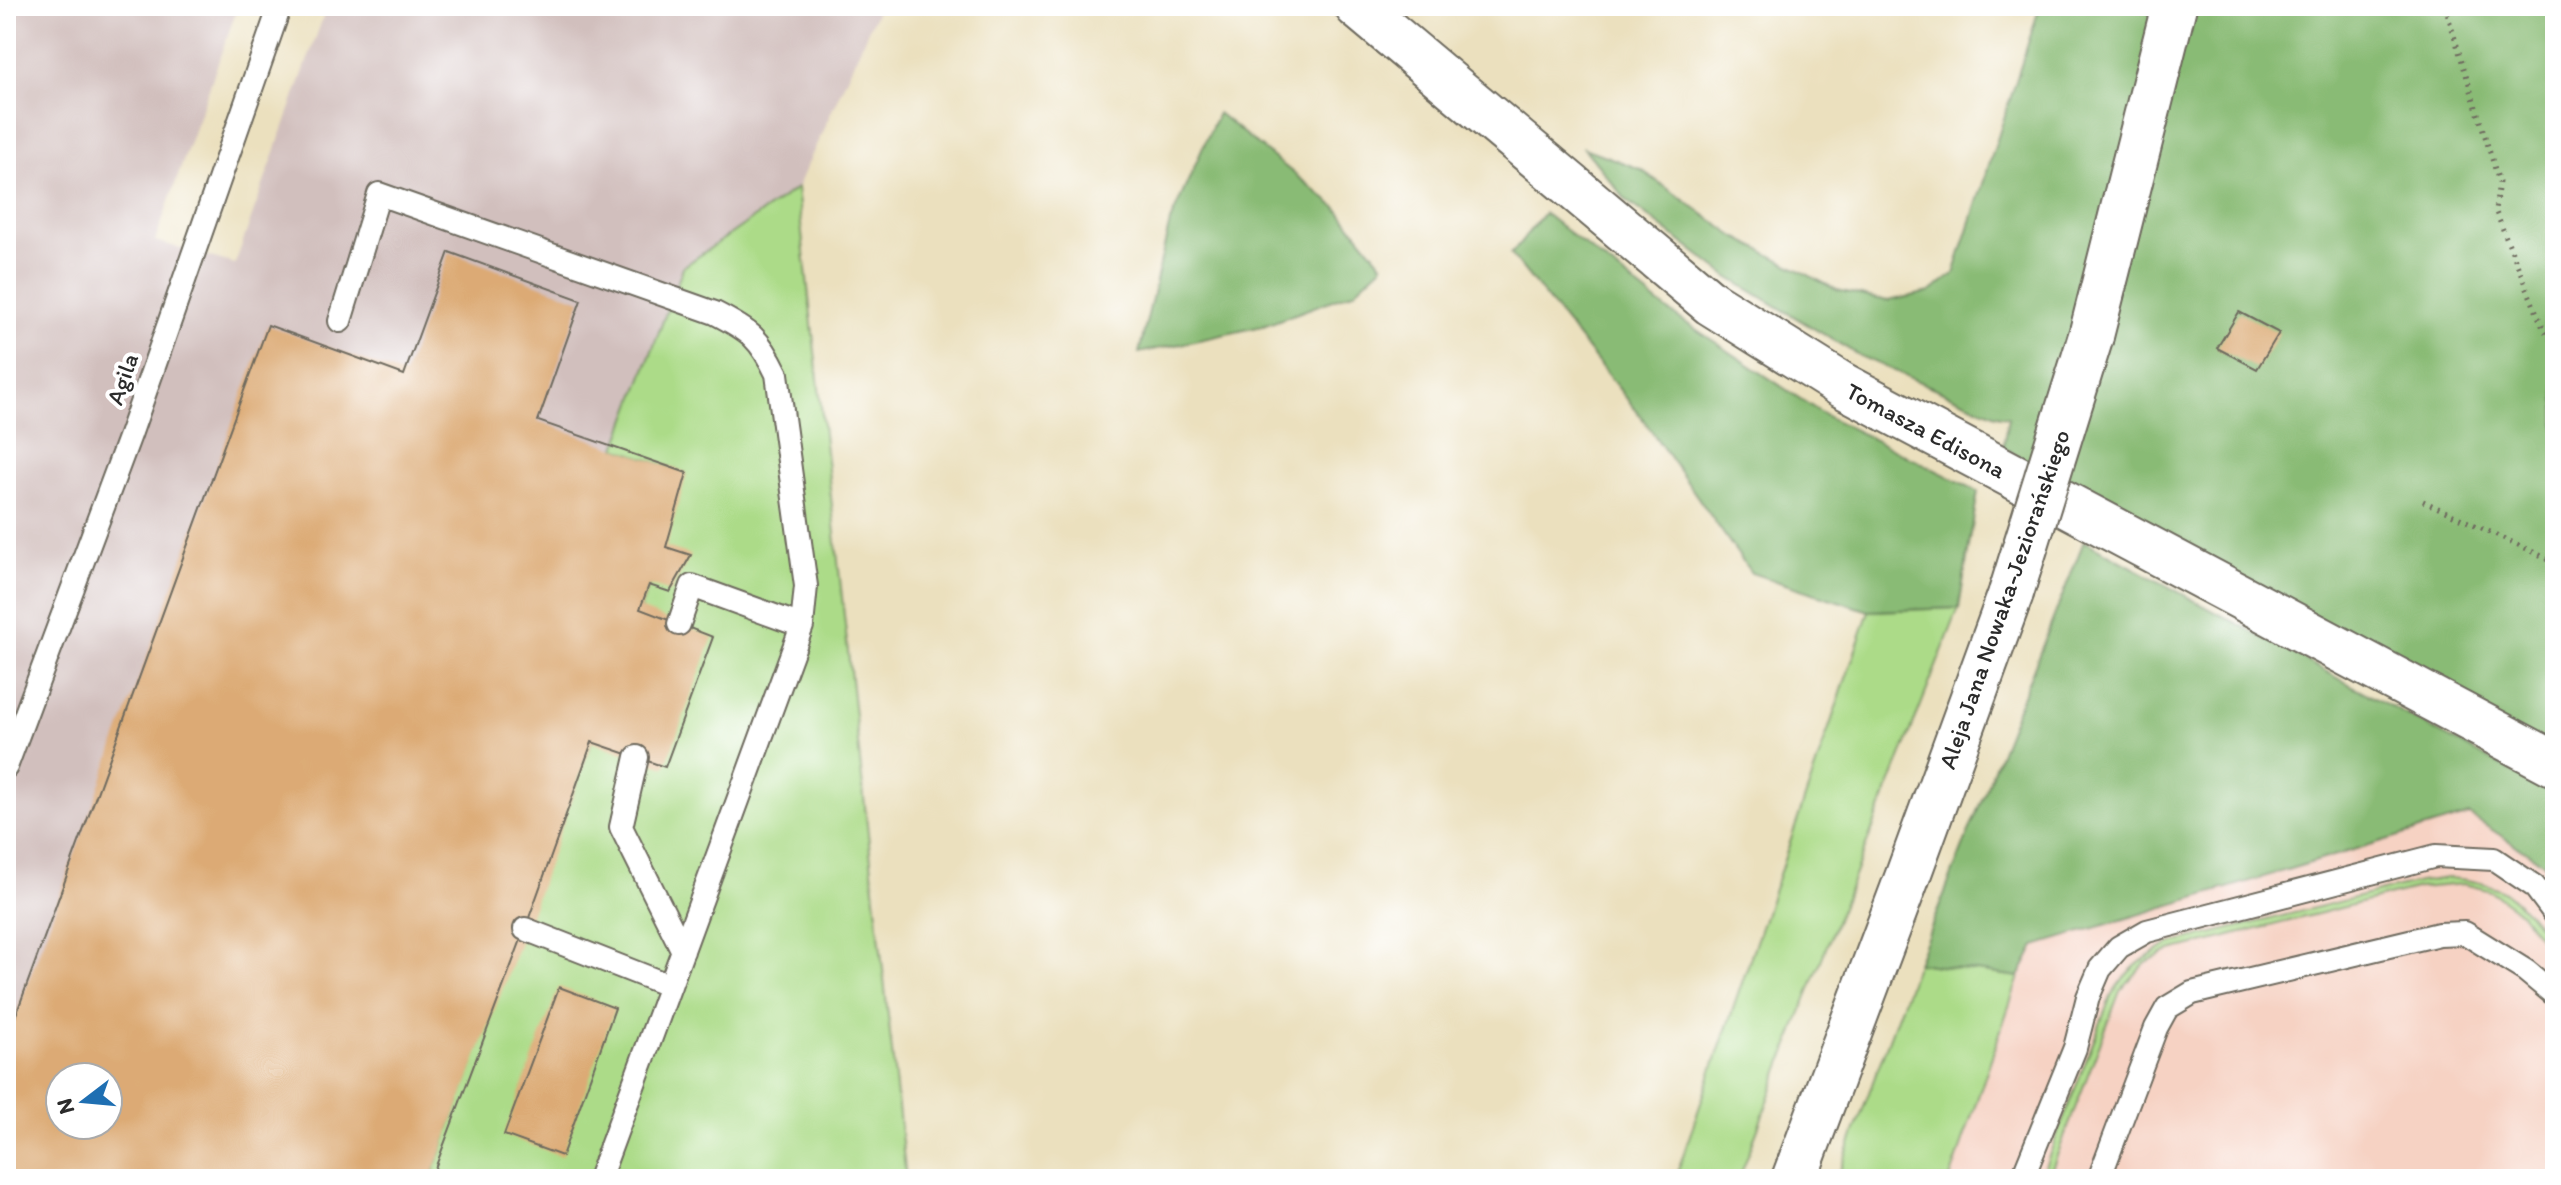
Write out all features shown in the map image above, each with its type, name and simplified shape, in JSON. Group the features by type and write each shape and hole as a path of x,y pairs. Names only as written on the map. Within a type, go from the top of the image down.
{"street":[{"name":"Tomasza Edisona","path":"1357,6 1711,303 1842,385 2555,764"},
{"name":"Aleja Jana Nowaka-Jeziorańskiego","path":"1794,1179 2011,593 2091,336 2174,6"}],"lane":[{"name":"Agila","path":"6,767 15,715 130,435 280,6"},
{"path":"340,321 379,194 715,313 744,328 764,347 777,374 806,586 802,626 599,1179"},
{"path":"679,624 692,586 802,626"},
{"path":"637,757 621,827 683,951"},
{"path":"2022,1179 2075,1048 2088,997 2100,969 2119,947 2147,931 2436,856 2494,859 2534,886 2555,914"},
{"path":"525,929 670,986"},
{"path":"2099,1179 2156,1028 2167,1008 2192,993 2439,934 2465,933 2526,971 2555,995"}],"path":[{"path":"2445,6 2499,182 2495,210 2543,328 2555,347"},
{"path":"2423,501 2555,562"}],"shaded area":[{"path":"6,6 238,6 155,241 235,264 327,6 879,6 797,188 906,1179 6,1179"},
{"path":"2469,815 2543,863 2555,877 2555,1179 1948,1179 2019,977 2034,946"}],"green space":[{"path":"2040,6 2555,6 2555,764 2003,447 2008,417 1996,415 1860,356 1728,277 1626,200 1584,148 1640,169 1734,236 1837,290 1888,301 1930,292 1954,274"},
{"path":"1218,113 1337,208 1383,265 1354,292 1263,326 1139,353 1170,222"},
{"path":"797,188 906,1179 431,1179 649,585 686,473 616,448 683,267"},
{"path":"1544,213 1667,310 1826,416 1978,491 1959,608 1869,611 1751,573 1640,415 1511,254"},
{"path":"2084,541 2555,795 2555,877 2543,863 2469,815 2035,946 2019,977 1917,963"},
{"path":"1959,608 1739,1179 1675,1179 1869,611"},
{"path":"2448,878 2489,885 2509,895 2547,936 2555,957 2520,912 2491,891 2464,884 2419,888 2167,952 2146,962 2120,991 2048,1179 2040,1179 2111,996 2123,978 2144,960 2170,944 2419,882"},
{"path":"1917,963 2019,977 1950,1179 1837,1179"}],"building":[{"path":"449,252 581,300 538,421 687,473 666,547 691,555 670,592 649,585 640,609 713,637 665,767 592,742 431,1179 6,1179 6,1042 268,325 404,375"},
{"path":"2239,312 2279,333 2257,369 2217,348"},
{"path":"559,987 615,1008 562,1156 504,1135"}]}
